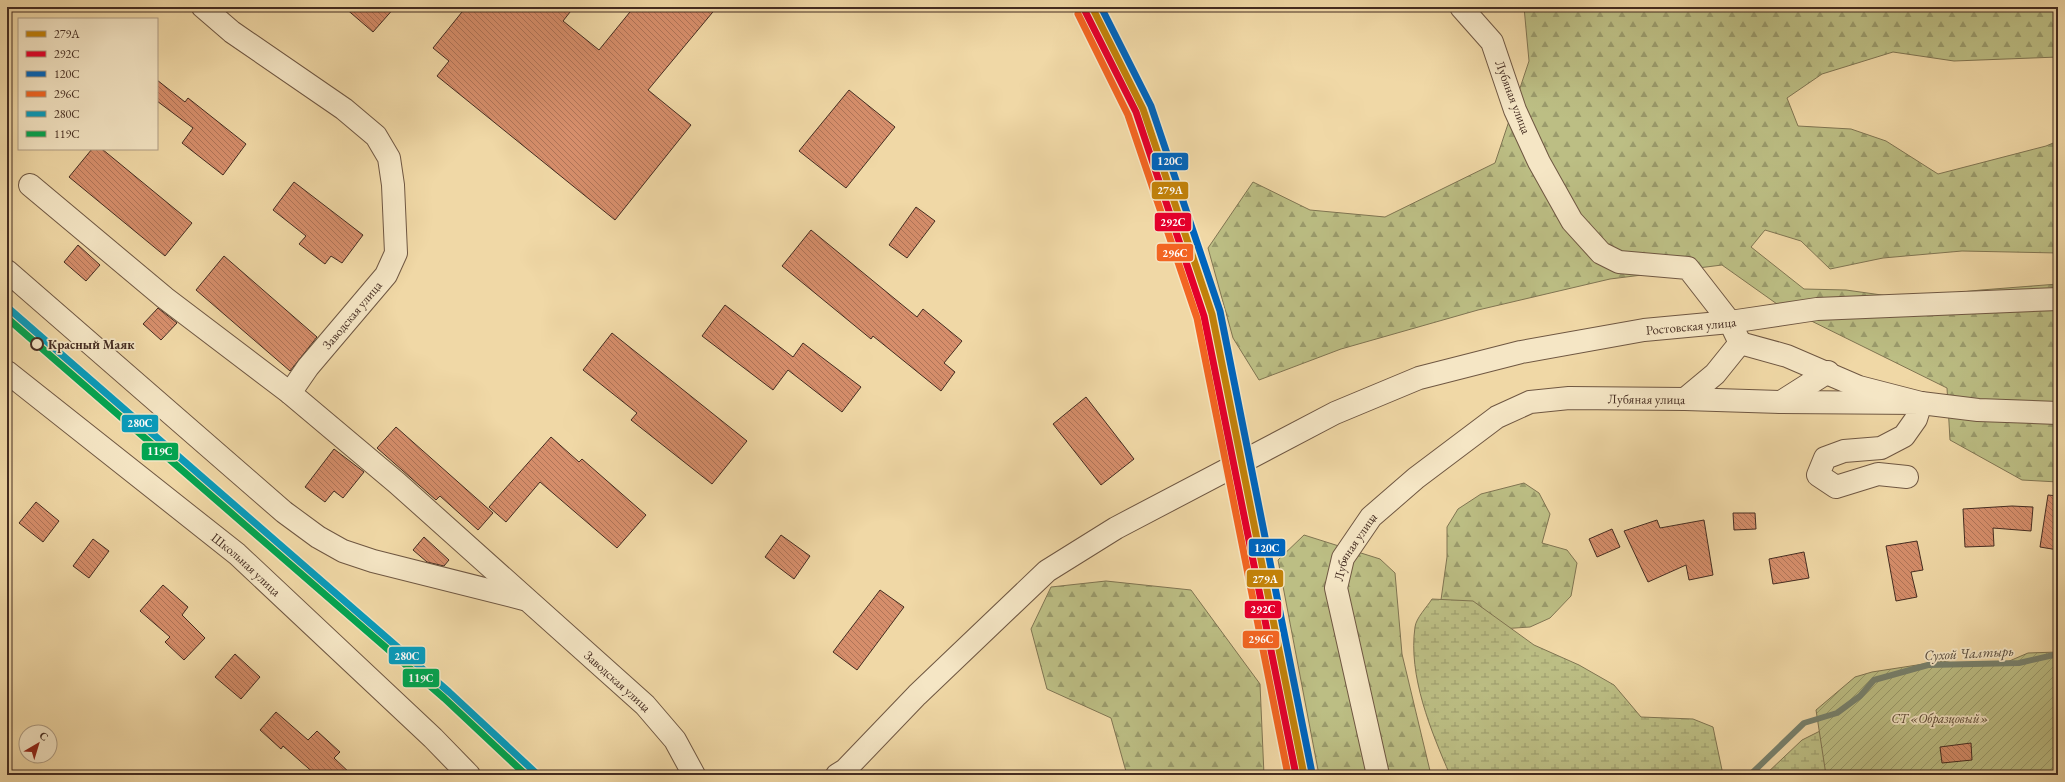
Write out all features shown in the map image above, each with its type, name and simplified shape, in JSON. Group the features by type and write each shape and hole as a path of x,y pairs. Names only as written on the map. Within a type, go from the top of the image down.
{"street":[{"name":"Заводская улица","path":"203,7 232,32 344,109 376,136 389,158 394,185 396,253 386,274 308,367 290,393 397,483 645,705 675,740 694,775"},
{"name":"Лубяная улица","path":"1378,775 1336,588 1343,558 1371,517 1416,478 1497,417 1530,402 1568,398 1685,399 1715,374 1740,343 1730,322 1688,268 1619,262 1601,253 1572,221 1539,162 1515,110 1492,42 1461,7"},
{"path":"30,185 165,298 290,393"},
{"name":"Заводская улица","path":"7,271 284,512 318,537 343,551 373,561 527,599"},
{"name":"Ростовская улица","path":"837,775 845,770 917,695 1047,571 1116,528 1335,413 1419,378 1521,352 1644,330 1730,322 1817,309 2058,299"},
{"name":"Ростовская улица","path":"1740,343 1787,356 1828,372 1859,387 1921,403 1978,410 2058,413"},
{"name":"Школьная улица","path":"7,372 237,554 433,738 469,775"},
{"path":"1781,402 1828,372"},
{"path":"1685,399 1781,402 1921,403 1916,419 1904,436 1881,448 1844,451 1824,458 1818,475 1836,487 1878,474 1907,477"}],"green space":[{"path":"1524,7 2058,7 2058,57 1954,61 1893,52 1822,74 1787,98 1798,126 1851,129 1886,141 1938,174 2046,146 2058,141 2058,253 1962,251 1883,258 1830,269 1801,241 1765,230 1751,247 1804,289 1846,290 1903,298 2058,284 2058,482 2022,480 1950,440 1947,388 1777,304 1722,265 1610,279 1478,310 1341,349 1259,380 1233,338 1208,248 1253,182 1310,210 1385,217 1495,163 1529,61"},
{"path":"1524,483 1539,493 1550,514 1542,543 1567,550 1577,563 1571,596 1550,618 1530,627 1456,632 1440,607 1447,557 1447,527 1458,509 1481,494"},
{"path":"1304,535 1380,559 1395,573 1402,654 1431,775 1319,775 1278,560"},
{"path":"1106,581 1191,590 1260,684 1264,775 1127,775 1111,718 1047,689 1031,629 1051,587"},
{"path":"1432,599 1473,601 1534,645 1579,665 1614,685 1641,717 1693,719 1713,727 1722,770 1726,775 1450,775 1429,722 1418,684 1415,665 1415,627 1420,616"},
{"name":"СТ «Образцовый»","path":"2058,652 2058,775 1826,775 1816,710 1855,677 1872,672 1943,661 1957,664 2007,662 2028,653"},
{"path":"1832,725 1870,775 1765,775 1802,740"}],"building":[{"path":"344,7 395,7 373,32"},
{"path":"466,7 574,7 563,21 599,50 634,7 717,7 648,90 691,125 615,220 437,76 449,61 433,48"},
{"path":"158,81 185,102 188,98 246,144 223,175 182,143 193,128 158,102"},
{"path":"849,90 895,127 846,188 799,151"},
{"path":"91,150 103,150 192,223 165,256 69,177"},
{"path":"294,182 363,235 342,263 331,256 325,264 299,244 306,236 273,210"},
{"path":"916,207 935,221 907,258 889,245"},
{"path":"811,230 917,317 923,309 962,341 944,363 955,372 941,391 873,336 871,339 782,266"},
{"path":"78,245 100,265 86,281 64,262"},
{"path":"224,256 317,337 290,371 196,290"},
{"path":"725,305 793,357 803,343 861,387 842,412 788,370 773,390 702,336"},
{"path":"158,308 177,323 161,340 143,324"},
{"path":"612,333 747,441 712,484 631,420 637,413 583,370"},
{"path":"1086,397 1134,459 1101,485 1053,424"},
{"path":"396,427 493,513 478,530 440,496 436,500 377,448"},
{"path":"551,437 579,462 582,459 646,515 617,548 540,482 506,522 489,507"},
{"path":"334,449 364,472 343,498 334,491 325,502 305,487"},
{"path":"2048,495 2058,496 2058,550 2040,547"},
{"path":"36,502 59,521 43,542 19,523"},
{"path":"2012,506 2033,507 2031,531 1993,528 1994,546 1965,547 1963,509"},
{"path":"1733,513 1755,513 1756,529 1734,530"},
{"path":"1657,520 1660,528 1704,520 1713,575 1689,580 1686,565 1648,582 1624,531"},
{"path":"1612,529 1620,547 1597,557 1589,539"},
{"path":"781,535 810,556 794,579 765,557"},
{"path":"424,537 449,560 444,566 427,562 413,550"},
{"path":"93,539 109,551 89,578 73,566"},
{"path":"1917,541 1923,570 1911,572 1917,597 1896,601 1886,546"},
{"path":"1804,552 1809,578 1773,584 1769,559"},
{"path":"163,585 188,607 182,615 205,638 184,660 165,642 170,637 140,611"},
{"path":"880,590 904,607 857,670 833,652"},
{"path":"235,654 260,677 241,699 215,677"},
{"path":"276,712 308,740 317,731 340,752 334,758 352,775 316,775 283,746 281,749 260,730"},
{"path":"1971,743 1972,760 1942,763 1940,747"}],"waterway":[{"name":"Сухой Чалтырь","path":"1750,775 1804,723 1837,713 1860,696 1874,680 1928,665 2019,663 2058,654"}],"transit line":[{"name":"279А","path":"1092,7 1143,109 1212,314 1304,775"},
{"name":"120С","path":"1101,7 1151,106 1220,311 1312,773"},
{"name":"292С","path":"1085,11 1136,112 1204,316 1296,775"},
{"name":"296С","path":"1078,14 1128,115 1197,318 1288,775"},
{"name":"280С","path":"7,307 449,692 538,775"},
{"name":"119С","path":"7,318 444,698 526,775"}],"place":[{"name":"Красный Маяк","path":"37,344"}]}
